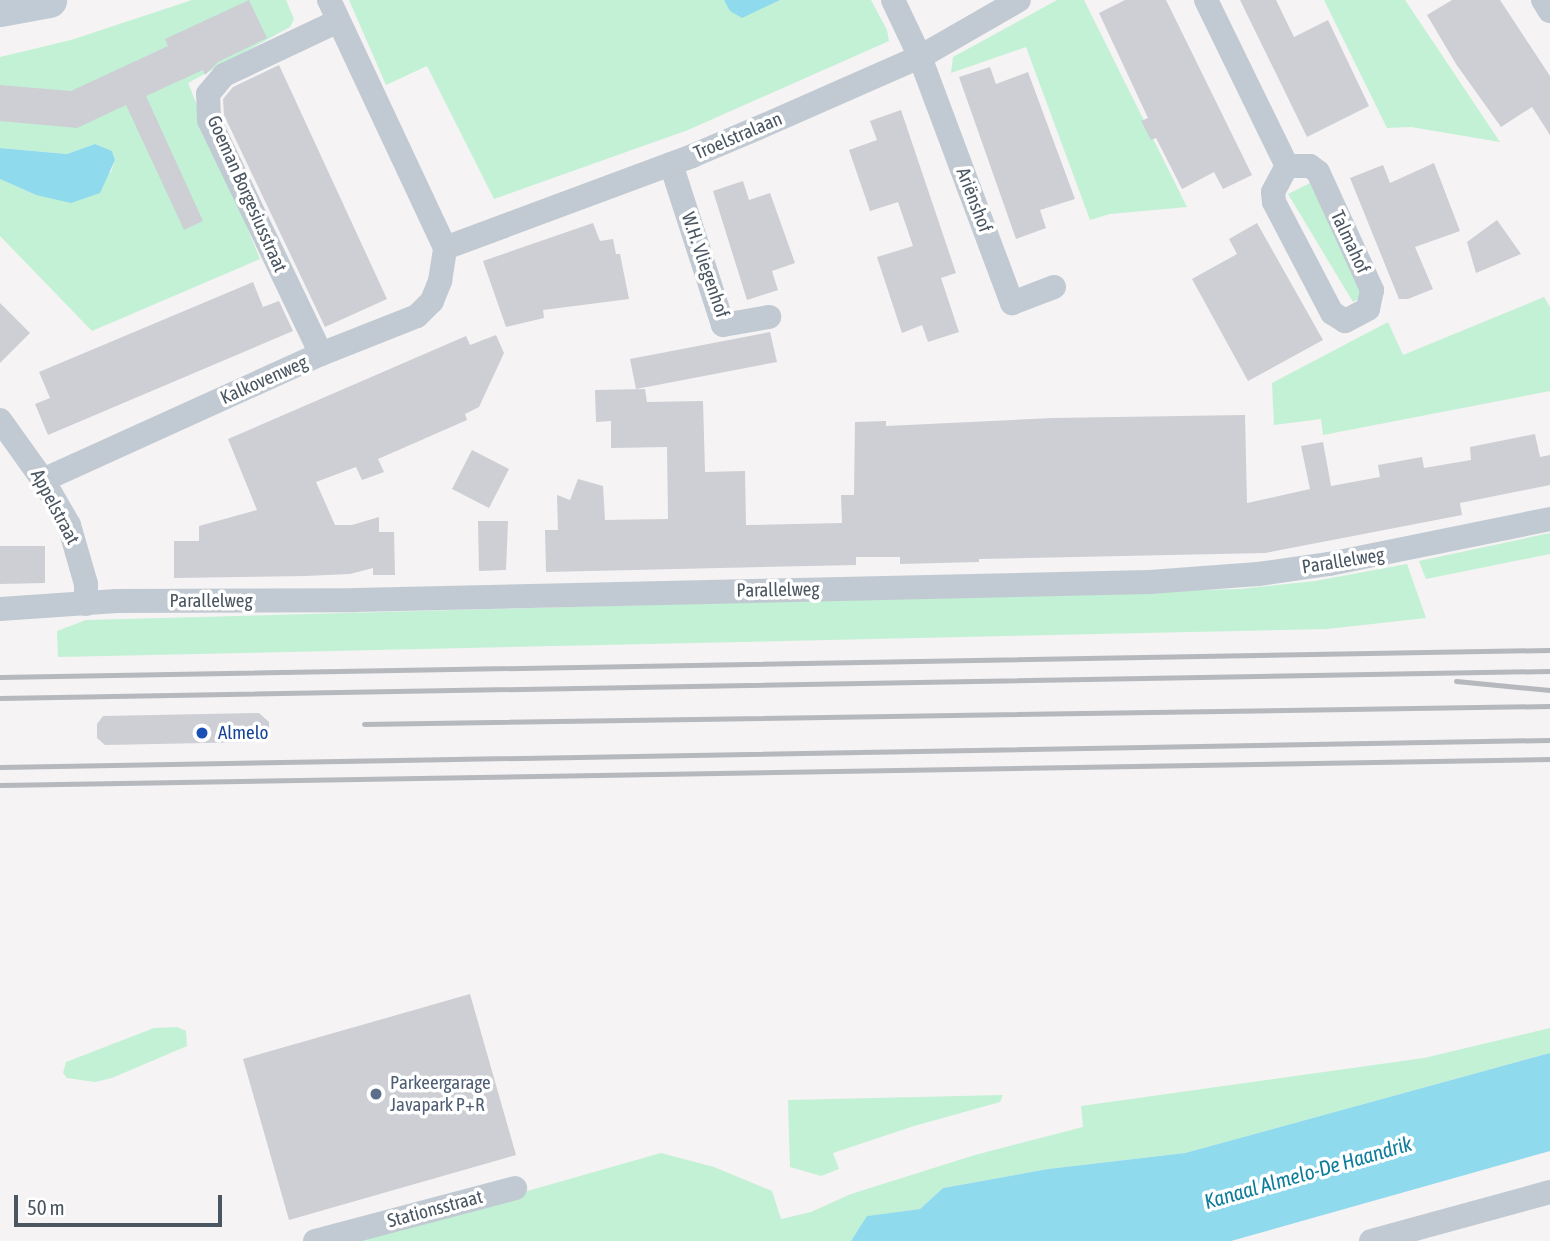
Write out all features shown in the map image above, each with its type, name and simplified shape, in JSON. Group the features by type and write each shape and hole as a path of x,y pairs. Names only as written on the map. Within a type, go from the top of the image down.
{"street":[{"path":"0,9 49,0"},
{"path":"893,0 920,57"},
{"name":"Troelstralaan","path":"445,248 671,164 920,57 1019,0"},
{"path":"1206,0 1286,166"},
{"path":"1543,0 1550,11"},
{"name":"Goeman Borgesiusstraat","path":"321,354 209,120 208,94 224,75 333,11 445,248"},
{"name":"Ariënshof","path":"920,57 1012,303 1054,288"},
{"name":"W.H. Vliegenhof","path":"671,164 723,326 769,317"},
{"name":"Talmahof","path":"1286,166 1310,166 1318,172 1372,290 1368,309 1345,321 1332,313 1274,202 1273,192 1286,166"},
{"name":"Kalkovenweg","path":"43,480 321,354 417,316 432,301 440,281 445,248"},
{"name":"Appelstraat","path":"0,420 43,480 69,525 81,558 86,584 86,604"},
{"name":"Parallelweg","path":"0,609 86,604 1150,582 1258,574 1329,564 1550,519"},
{"name":"Stationsstraat","path":"315,1241 515,1188"},
{"path":"1371,1241 1550,1192"}],"green space":[{"path":"192,0 286,0 294,19 290,27 188,83 260,259 92,331 0,236 0,179 36,195 111,172 115,160 112,151 95,144 67,154 0,148 0,57 71,40"},
{"path":"349,0 871,0 887,30 889,41 688,130 494,199 427,66 386,85"},
{"path":"1057,0 1084,0 1187,207 1110,214 1090,220 1026,47 951,73 953,57"},
{"path":"1324,0 1405,0 1500,142 1411,127 1387,128"},
{"path":"1310,183 1363,297 1353,302 1288,194"},
{"path":"1544,297 1550,307 1550,391 1323,435 1321,419 1274,425 1272,383 1388,322 1403,355"},
{"path":"1550,533 1550,554 1426,579 1419,561"},
{"path":"1407,564 1426,618 1327,629 58,657 57,631 86,620 1240,589 1315,581"},
{"path":"177,1027 186,1031 187,1046 112,1078 95,1082 67,1078 63,1073 66,1062 154,1028"},
{"path":"1550,1028 1550,1053 1185,1153 1048,1169 943,1188 920,1209 868,1216 851,1241 352,1241 661,1153 714,1167 772,1191 781,1219 811,1212 851,1194 975,1155 1083,1127 1081,1106 1424,1058"},
{"path":"1003,1095 1000,1102 914,1126 833,1153 839,1169 821,1176 790,1167 788,1100"}],"water":[{"path":"724,0 780,0 742,18 730,11"},
{"path":"95,144 112,151 115,160 100,193 71,203 36,195 0,179 0,148 67,154"},
{"name":"Kanaal Almelo-De Haandrik","path":"1550,1053 1550,1151 1231,1241 851,1241 867,1216 920,1209 943,1188 1048,1169 1185,1153"}],"building":[{"path":"249,0 267,38 218,62 205,75 203,70 146,96 203,221 184,230 126,105 77,128 0,121 0,85 71,91 168,46 165,39"},
{"path":"1125,0 1166,0 1252,175 1223,189 1214,172 1182,189 1156,138 1151,140 1141,121 1148,118 1099,13"},
{"path":"1240,0 1276,0 1294,37 1328,20 1369,106 1307,137"},
{"path":"1452,0 1500,0 1550,76 1550,135 1532,107 1501,127 1456,64 1427,15"},
{"path":"279,65 387,299 325,327 224,115 223,99 233,87"},
{"path":"990,67 996,84 1028,72 1075,199 1040,210 1046,228 1016,239 959,77"},
{"path":"901,110 956,273 941,278 959,332 928,342 922,325 902,333 877,257 913,246 898,202 870,211 849,150 877,140 870,121"},
{"path":"1434,163 1460,231 1415,247 1433,289 1408,299 1399,299 1350,178 1383,165 1390,183"},
{"path":"743,181 749,200 770,193 795,263 772,271 778,290 747,300 713,191"},
{"path":"1497,220 1521,254 1476,273 1467,242"},
{"path":"593,223 600,241 613,239 616,254 620,254 629,299 543,310 544,318 506,327 483,261"},
{"path":"1257,223 1323,340 1248,381 1192,279 1237,254 1229,239"},
{"path":"253,282 263,307 279,301 293,331 48,435 35,404 50,398 39,372"},
{"path":"0,303 30,333 0,363"},
{"path":"770,332 777,362 636,389 630,359"},
{"path":"496,335 504,353 479,407 465,414 467,420 378,459 384,472 362,480 356,467 316,482 335,525 352,525 379,517 379,532 394,532 395,575 373,575 373,568 350,574 174,578 174,541 199,541 199,526 257,510 228,439 466,336 470,345"},
{"path":"645,389 647,402 703,401 705,472 745,471 746,525 842,523 841,495 854,495 855,422 886,421 886,426 1052,418 1245,415 1247,503 1310,489 1301,446 1323,442 1331,486 1380,477 1378,465 1422,457 1424,468 1471,460 1470,447 1535,434 1540,457 1550,455 1550,485 1460,503 1462,515 1265,553 979,559 979,562 900,564 900,557 856,557 856,565 546,572 545,530 558,530 557,495 570,500 578,479 603,486 605,520 668,519 667,447 611,448 611,421 596,422 595,390"},
{"path":"472,450 509,469 489,508 452,489"},
{"path":"478,521 508,521 506,570 479,571"},
{"path":"0,546 45,546 45,583 0,584"},
{"path":"259,713 269,722 269,733 260,742 105,745 97,738 97,724 103,716"},
{"name":"Parkeergarage Javapark P+R","path":"470,994 516,1155 289,1220 243,1059"}],"railway":[{"path":"0,677 1550,650"},
{"path":"0,698 1550,671"},
{"path":"1456,681 1550,690"},
{"path":"364,724 1550,706"},
{"path":"0,767 1550,740"},
{"path":"0,785 1550,759"}],"place":[{"name":"Almelo","path":"202,733"},
{"name":"Parkeergarage Javapark P+R","path":"376,1094"}]}
